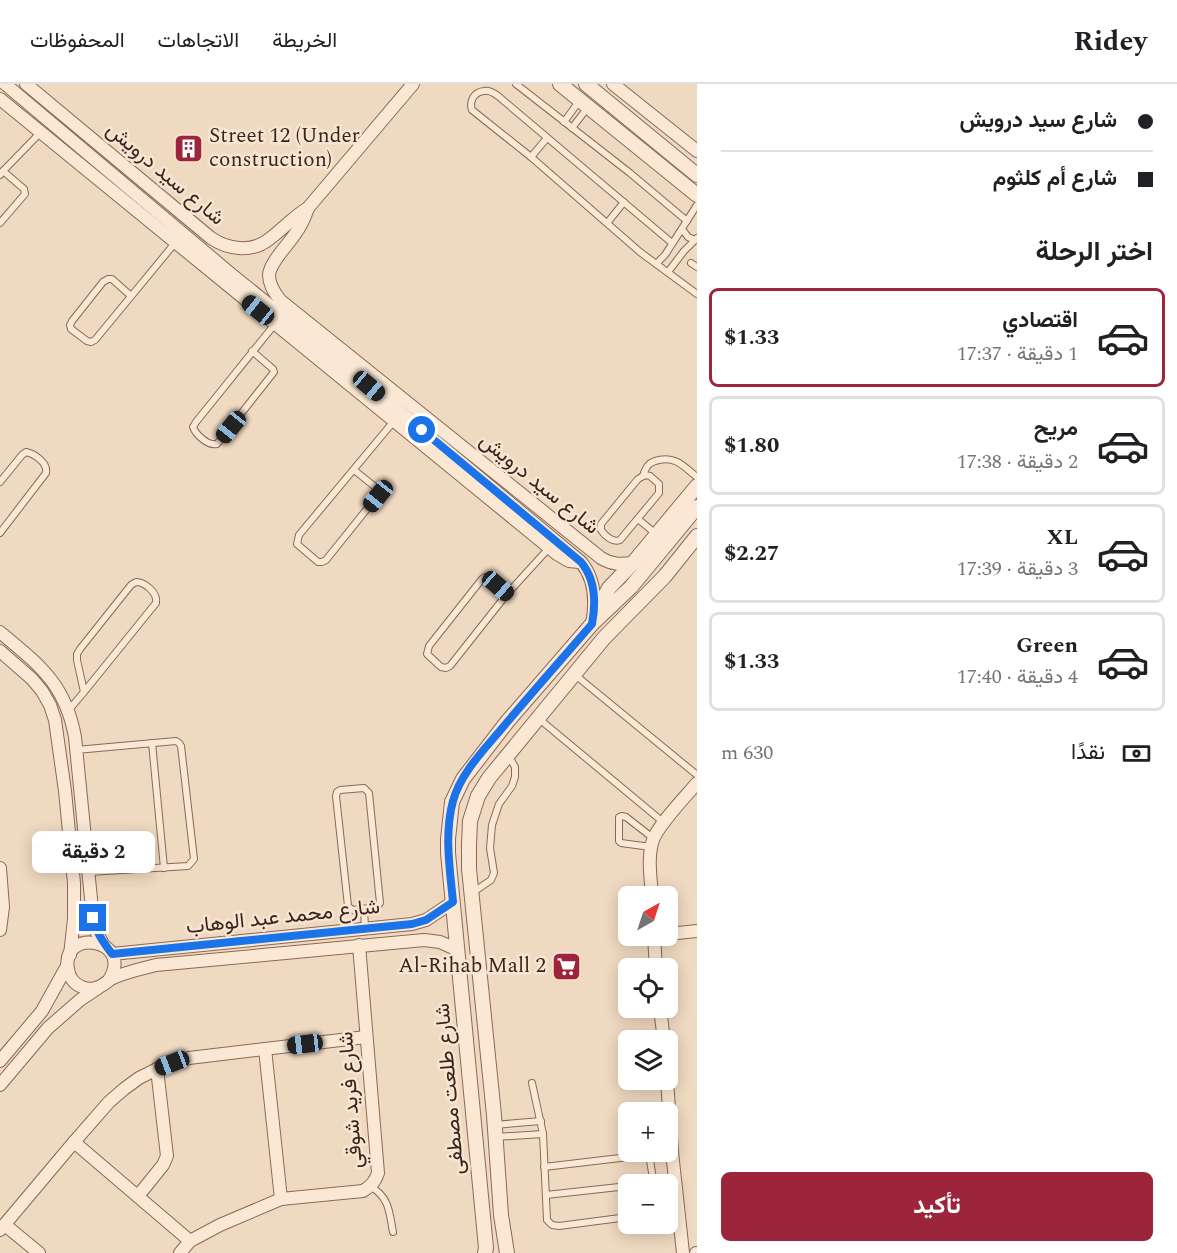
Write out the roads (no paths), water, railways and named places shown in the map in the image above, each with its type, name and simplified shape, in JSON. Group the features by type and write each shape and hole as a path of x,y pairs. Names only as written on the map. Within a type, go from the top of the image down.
{"street":[{"name":"شارع سيد درويش","path":"26,84 217,242 240,248 262,244 308,208"},
{"path":"308,208 413,84"},
{"path":"560,84 697,195"},
{"path":"585,84 697,175"},
{"path":"613,84 697,151"},
{"name":"شارع سيد درويش","path":"12,86 124,193 581,562 589,575 594,595 596,620"},
{"path":"0,99 40,132 124,193 175,243 228,279 275,324 348,375 394,421 563,558 581,562"},
{"path":"40,132 50,121"},
{"name":"شارع سيد درويش","path":"308,208 296,233 272,266 269,274 273,290 280,301 601,558 616,564 633,563"},
{"path":"596,620 605,593 697,486"},
{"name":"شارع طلعت مصطفى","path":"485,1253 448,839 452,802 463,779 505,725 596,620 631,587 697,507"},
{"name":"شارع طلعت مصطفى","path":"507,1253 501,1215 469,869 468,845 473,808 489,778 521,738 622,618 665,576 697,536"},
{"path":"0,632 44,670 58,689 68,711 76,750 93,918 97,933 108,950 114,968 104,985 63,1013 48,1028 0,1085"},
{"path":"0,651 42,691 55,720 74,883 74,919 68,973 83,988 98,988"},
{"path":"505,725 521,738"},
{"path":"651,886 652,842 664,822 697,783"},
{"path":"0,868 3,907 0,930"},
{"name":"شارع محمد عبد الوهاب","path":"108,950 412,924 432,916 453,902"},
{"path":"678,933 697,931"},
{"name":"شارع محمد عبد الوهاب","path":"109,980 156,965 359,945 424,940 440,942 458,950"},
{"path":"0,1061 42,1011 68,960 79,945 92,942 108,950"},
{"name":"شارع فريد شوقي","path":"180,1253 190,1241 220,1225 281,1199 363,1191 375,1180 378,1173 359,945"},
{"path":"39,1253 2,1227 109,1101 140,1078 156,1069 189,1058 366,1037"},
{"path":"265,1049 281,1199"},
{"path":"138,1196 163,1166 166,1156 156,1069"},
{"path":"74,1142 190,1241"},
{"path":"678,1232 683,1253"}],"lane":[{"path":"516,84 630,173 687,221"},
{"path":"672,243 491,92 483,91 472,99 470,105 472,110 531,157 656,264 697,294"},
{"path":"564,122 584,103"},
{"path":"572,128 584,103"},
{"path":"0,224 26,191 2,173 40,132"},
{"path":"531,157 548,138"},
{"path":"608,222 624,202"},
{"path":"656,264 665,255 697,205"},
{"path":"682,230 688,237 696,239"},
{"path":"668,272 696,239"},
{"path":"131,296 112,279 108,279 103,282 72,321 71,328 87,341 95,340 175,243"},
{"path":"252,351 274,372 217,444 214,446 209,444 193,427 252,351 275,324"},
{"path":"354,470 378,490 379,494 326,560 318,562 297,544 299,535 394,421"},
{"path":"0,482 26,452 32,453 46,465 46,473 0,532"},
{"path":"643,476 650,463 669,459 676,461 697,477"},
{"path":"650,476 659,484 660,490 638,519 617,541 612,540 600,528 638,479 650,476"},
{"path":"638,519 657,535"},
{"path":"507,594 488,578 482,579 429,646 427,654 441,667 446,669 450,666 507,594 550,547"},
{"path":"68,711 84,692 156,603 155,593 141,582 130,585 77,654 84,692"},
{"path":"574,674 697,775"},
{"path":"538,718 664,822"},
{"path":"76,750 176,741 179,743 194,859 188,866 88,872"},
{"path":"152,743 164,868"},
{"path":"471,893 491,880 494,873 490,848 492,825 500,804 515,777 513,762 508,754"},
{"path":"364,788 369,793 380,903 377,907 364,909 352,910 348,906 336,796 340,790 364,788"},
{"path":"626,816 652,842 619,842 619,817 626,816"},
{"path":"364,909 365,928"},
{"path":"532,1083 543,1134 547,1220 552,1225 559,1226 618,1218"},
{"path":"495,1131 541,1121"},
{"path":"495,1131 543,1134"},
{"path":"544,1167 618,1158"},
{"path":"370,1186 384,1197 388,1205 393,1232"},
{"path":"546,1195 618,1187"}],"place":[{"name":"Street 12 (Under construction)","path":"188,148"},
{"name":"Al-Rihab Mall 2","path":"567,966"}]}
